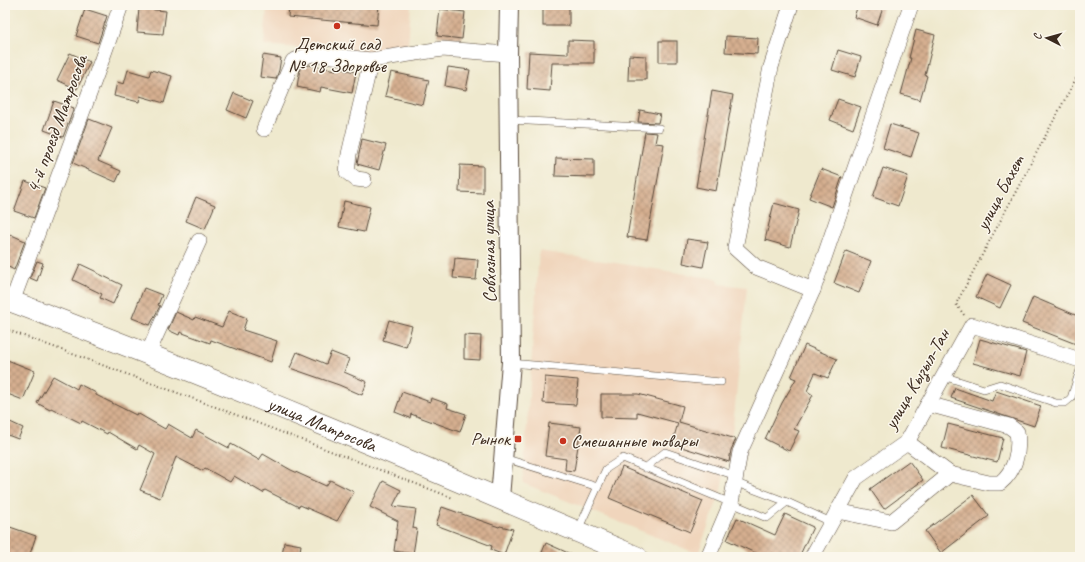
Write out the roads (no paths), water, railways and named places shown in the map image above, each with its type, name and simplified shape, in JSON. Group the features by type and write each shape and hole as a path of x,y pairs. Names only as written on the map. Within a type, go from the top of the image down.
{"main road":[{"name":"улица Матросова","path":"8,300 148,354 500,498 637,557"}],"street":[{"name":"4-й проезд Матросова","path":"8,300 100,66 121,5"},
{"name":"Совхозная улица","path":"500,498 511,362 508,54 509,5"},
{"path":"791,5 771,66 734,248 756,267 813,290"},
{"path":"708,557 731,503 740,452 813,290 911,5"},
{"path":"264,129 293,61 312,54 371,60 442,49 508,54"},
{"path":"364,180 356,179 347,172 349,154 371,60"},
{"path":"148,354 199,241"},
{"name":"улица Кызыл-Тан","path":"812,557 856,478 907,442 972,325 1080,360"},
{"path":"907,442 950,474 989,483 1000,483 1006,478 1012,468 1018,442 1017,432 1009,426 928,404"},
{"path":"834,517 891,522 950,474"}],"lane":[{"path":"509,120 659,128"},
{"path":"511,362 721,382"},
{"path":"944,376 984,389 1000,384 1056,403 1065,403 1071,398 1080,370"},
{"path":"645,468 665,452 735,479 787,502 834,517"},
{"path":"503,457 598,487"},
{"path":"577,531 606,469 624,458 767,518 787,502"}],"place":[{"name":"Детский сад № 18 Здоровье","path":"337,26"},
{"name":"Рынок","path":"518,439"},
{"name":"Смешанные товары","path":"563,441"}]}
